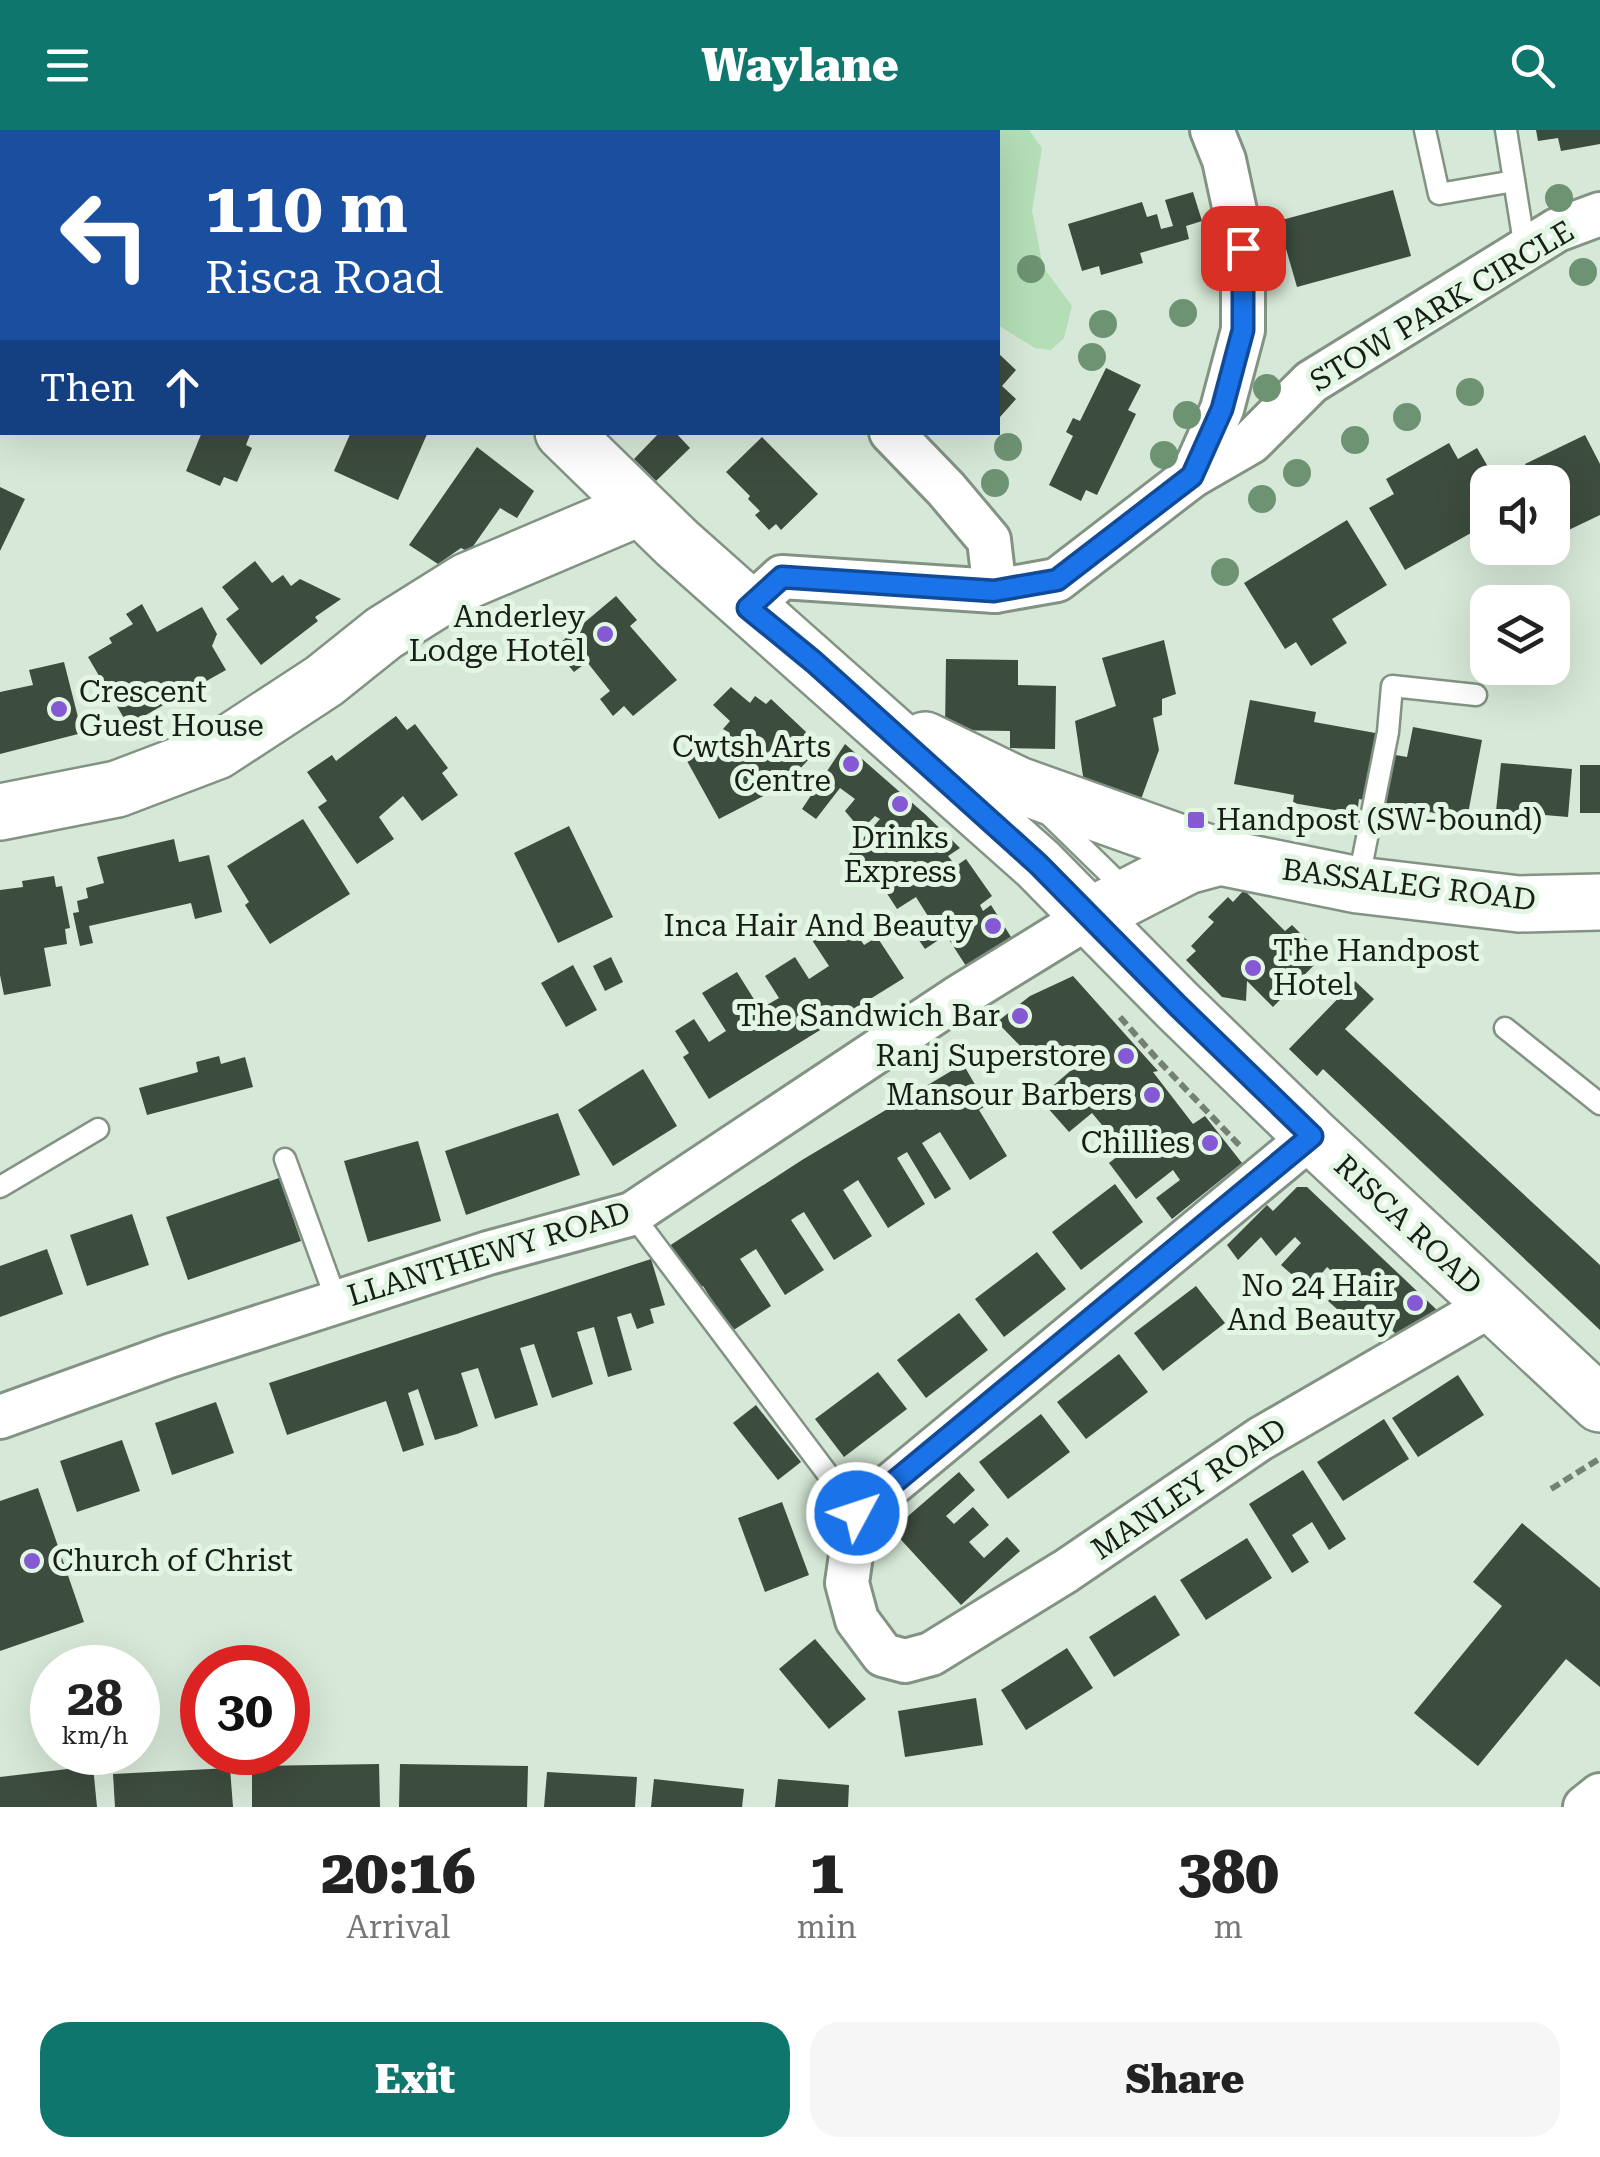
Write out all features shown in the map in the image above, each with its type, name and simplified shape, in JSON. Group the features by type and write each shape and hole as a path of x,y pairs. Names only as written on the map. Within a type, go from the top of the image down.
{"main road":[{"path":"566,435 748,608 814,662"},
{"path":"0,812 117,788 217,750 324,681 384,633 467,581 639,508"},
{"name":"BASSALEG ROAD","path":"814,662 920,738 1018,784 1220,857 1358,885 1519,904 1600,902"},
{"name":"RISCA ROAD","path":"814,662 1038,864 1110,906 1178,1006 1600,1404"},
{"name":"BASSALEG ROAD","path":"1110,906 1186,866 1220,857"}],"street":[{"name":"STOW PARK CIRCLE","path":"1192,476 1222,409 1243,330 1243,248 1224,160 1212,130"},
{"name":"STOW PARK CIRCLE","path":"748,608 782,577 994,591 1057,580 1192,476 1251,442 1311,382 1557,230 1600,214"},
{"path":"894,435 990,540 994,591"},
{"name":"LLANTHEWY ROAD","path":"0,1417 169,1356 488,1253 632,1214 958,998 1110,906"},
{"path":"857,1513 1312,1136"},
{"name":"MANLEY ROAD","path":"857,1513 846,1583 857,1620 883,1655 905,1661 932,1654 1066,1571 1260,1439 1493,1304"},
{"path":"1584,1807 1600,1795"}],"lane":[{"path":"1425,130 1439,194 1514,181"},
{"path":"1506,130 1525,249"},
{"path":"1358,885 1388,732 1392,686 1476,696"},
{"path":"1018,784 1110,906"},
{"path":"1506,1028 1600,1104"},
{"path":"0,1187 98,1129"},
{"path":"285,1159 337,1302"},
{"path":"632,1214 857,1513"}],"path":[{"path":"1115,1011 1266,1173"},
{"path":"1552,1489 1599,1458"}],"green space":[{"path":"1000,130 1029,130 1042,148 1032,211 1043,267 1072,306 1064,338 1051,350 1035,348 1000,326"}],"building":[{"path":"1536,130 1600,130 1600,144 1561,151 1558,138 1538,141"},
{"path":"1393,190 1411,256 1297,287 1278,221"},
{"path":"1193,192 1202,221 1186,226 1189,239 1140,253 1143,263 1101,275 1099,266 1082,271 1068,224 1142,202 1147,217 1157,214 1161,229 1173,226 1165,200"},
{"path":"1000,355 1016,370 1002,386 1016,399 1000,417"},
{"path":"1106,368 1141,385 1128,410 1136,414 1097,495 1086,490 1081,501 1049,485 1073,436 1066,432 1073,418 1080,421"},
{"path":"201,435 250,435 246,445 252,448 237,482 224,477 220,486 186,471"},
{"path":"350,435 427,435 398,500 334,471"},
{"path":"657,435 678,435 690,448 656,481 634,459"},
{"path":"1585,435 1600,464 1600,515 1570,529 1570,465 1525,464"},
{"path":"762,437 818,494 781,530 776,524 769,530 755,515 760,511 748,499 750,496 726,472"},
{"path":"1449,443 1458,459 1477,448 1487,465 1470,465 1470,534 1405,570 1369,508 1394,494 1386,479"},
{"path":"477,447 534,491 517,518 500,508 469,552 461,548 438,564 409,545"},
{"path":"0,487 25,499 0,551"},
{"path":"1347,520 1387,585 1332,619 1347,643 1311,666 1296,642 1285,649 1244,583"},
{"path":"255,561 272,583 283,575 291,586 300,579 341,599 261,665 226,619 239,609 222,587"},
{"path":"616,596 637,620 630,626 677,680 633,716 624,706 613,716 600,699 610,691 587,662 574,672 554,648"},
{"path":"142,604 157,632 202,607 217,634 212,646 226,670 128,725 88,657 133,624 126,614"},
{"path":"1164,640 1176,694 1162,699 1162,715 1153,718 1159,750 1140,802 1084,783 1075,721 1116,706 1102,658"},
{"path":"946,659 1018,660 1018,685 1056,686 1055,749 1010,748 1010,731 945,730"},
{"path":"64,662 82,733 0,754 0,692 33,685 29,670"},
{"path":"731,687 750,703 755,696 766,704 771,699 821,746 785,785 719,819 687,761 730,733 723,729 730,721 713,705"},
{"path":"1250,700 1316,712 1314,722 1381,734 1378,752 1407,757 1413,727 1482,740 1467,819 1359,799 1357,814 1293,803 1294,795 1234,784"},
{"path":"396,716 407,730 415,724 448,768 442,773 458,795 422,821 403,796 379,817 394,839 357,864 318,807 327,801 307,772 332,755 336,761"},
{"path":"845,744 960,848 948,856 956,866 966,859 992,896 980,905 983,911 991,905 1011,937 966,966 946,935 925,949 914,933 931,921 916,897 897,909 867,867 862,872 844,860 880,819 875,816 861,830 845,811 855,799 840,788 816,819 802,809"},
{"path":"1501,763 1572,769 1568,817 1496,811"},
{"path":"1580,765 1600,765 1600,813 1580,813"},
{"path":"303,819 350,894 270,944 245,905 249,902 227,866"},
{"path":"569,826 613,917 558,943 514,853"},
{"path":"174,839 179,862 209,855 222,912 195,919 191,903 89,926 93,943 80,946 73,913 79,912 77,901 88,898 86,888 104,883 97,857"},
{"path":"54,876 56,887 62,886 70,928 65,929 67,944 44,948 51,986 4,995 0,975 0,890 23,887 22,881"},
{"path":"1244,890 1285,931 1292,925 1313,946 1308,951 1318,961 1273,1007 1247,981 1246,1001 1222,997 1186,960 1196,951 1191,946 1214,922 1208,917 1228,897 1233,902"},
{"path":"824,919 834,935 850,924 864,945 877,937 904,978 709,1099 683,1057 689,1053 675,1031 694,1019 709,1042 726,1031 702,993 737,972 760,1009 779,998 765,976 795,957 809,979 829,966 806,931"},
{"path":"611,957 623,982 605,991 593,966"},
{"path":"573,965 597,1010 566,1027 541,983"},
{"path":"1073,976 1158,1071 1153,1072 1193,1124 1205,1116 1242,1163 1172,1219 1156,1198 1180,1180 1173,1170 1136,1199 1109,1163 1141,1138 1134,1129 1117,1143 1092,1113 1069,1132 1039,1098 1083,1060 1074,1049 1051,1069 1035,1049 1029,1055 997,1022 1030,996"},
{"path":"1355,981 1374,999 1345,1029 1600,1265 1600,1330 1323,1069 1317,1076 1289,1049"},
{"path":"219,1056 221,1064 245,1057 253,1087 147,1115 139,1088 198,1072 196,1062"},
{"path":"963,1064 987,1105 979,1110 1007,1156 970,1180 940,1132 922,1143 951,1189 935,1199 907,1152 897,1158 925,1204 888,1228 858,1180 843,1190 872,1236 834,1260 804,1212 797,1216 791,1220 824,1270 785,1295 756,1249 740,1259 771,1306 732,1331 703,1286 694,1292 666,1248 802,1160"},
{"path":"643,1069 677,1126 613,1166 578,1110"},
{"path":"558,1113 580,1175 466,1215 445,1151"},
{"path":"418,1141 441,1221 368,1242 344,1161"},
{"path":"279,1178 301,1241 188,1280 166,1217"},
{"path":"1115,1184 1143,1222 1081,1270 1052,1232"},
{"path":"1297,1187 1307,1187 1437,1310 1398,1336 1370,1309 1355,1325 1328,1301 1345,1283 1327,1267 1318,1278 1325,1284 1315,1295 1281,1265 1301,1243 1295,1237 1276,1256 1261,1237 1238,1260 1227,1245 1267,1205 1273,1211"},
{"path":"132,1214 149,1265 87,1286 70,1235"},
{"path":"47,1249 63,1294 0,1317 0,1266"},
{"path":"1037,1252 1066,1289 1004,1337 975,1299"},
{"path":"651,1259 665,1305 650,1309 654,1323 637,1329 631,1313 617,1317 632,1370 608,1377 594,1327 577,1332 593,1384 552,1398 534,1344 520,1348 538,1405 495,1419 478,1368 461,1373 478,1426 457,1434 435,1440 418,1389 408,1393 424,1445 403,1452 386,1401 287,1435 269,1383"},
{"path":"1196,1286 1225,1323 1163,1371 1134,1333"},
{"path":"959,1313 988,1350 926,1398 897,1360"},
{"path":"1119,1354 1148,1392 1086,1439 1057,1402"},
{"path":"878,1372 907,1409 844,1457 815,1419"},
{"path":"1458,1375 1484,1415 1418,1457 1392,1418"},
{"path":"216,1402 234,1453 172,1475 155,1423"},
{"path":"756,1405 801,1462 778,1480 733,1423"},
{"path":"1041,1414 1070,1452 1008,1499 979,1462"},
{"path":"1384,1419 1409,1459 1343,1501 1317,1462"},
{"path":"122,1440 140,1491 77,1512 60,1461"},
{"path":"1303,1470 1346,1539 1329,1550 1312,1522 1292,1535 1309,1562 1292,1573 1249,1504"},
{"path":"959,1472 975,1490 946,1516 954,1524 973,1507 989,1525 969,1542 984,1558 1007,1537 1020,1551 961,1605 892,1530"},
{"name":"Church of Christ","path":"38,1488 84,1622 0,1651 0,1501"},
{"path":"782,1502 809,1575 765,1592 738,1518"},
{"path":"1522,1523 1600,1588 1600,1687 1566,1659 1478,1766 1414,1713 1502,1606 1473,1582"},
{"path":"1247,1538 1272,1578 1206,1620 1180,1580"},
{"path":"1155,1595 1180,1635 1114,1677 1089,1637"},
{"path":"815,1639 866,1699 829,1729 779,1669"},
{"path":"1067,1648 1093,1688 1026,1730 1001,1690"},
{"path":"976,1698 983,1745 905,1757 898,1711"},
{"path":"379,1764 380,1807 252,1807 252,1775 310,1775 310,1765"},
{"path":"400,1764 528,1766 527,1807 399,1807"},
{"path":"160,1772 231,1775 233,1807 115,1807 113,1775 160,1775"},
{"path":"547,1772 637,1777 635,1807 544,1807"},
{"path":"94,1775 97,1807 0,1807 0,1777"},
{"path":"654,1779 744,1789 742,1807 651,1807"},
{"path":"778,1779 849,1785 848,1807 775,1807"}],"place":[{"name":"Anderley Lodge Hotel","path":"605,634"},
{"name":"Crescent Guest House","path":"59,709"},
{"name":"Cwtsh Arts Centre","path":"851,764"},
{"name":"Drinks Express","path":"900,804"},
{"name":"Handpost (SW-bound)","path":"1196,820"},
{"name":"Inca Hair And Beauty","path":"993,926"},
{"name":"The Handpost Hotel","path":"1253,968"},
{"name":"The Sandwich Bar","path":"1020,1016"},
{"name":"Ranj Superstore","path":"1126,1056"},
{"name":"Mansour Barbers","path":"1152,1095"},
{"name":"Chillies","path":"1210,1143"},
{"name":"No 24 Hair And Beauty","path":"1415,1303"},
{"name":"Church of Christ","path":"32,1561"}],"route":[{"path":"857,1513 1312,1136 1038,864 814,662 748,608 782,577 994,591 1057,580 1192,476 1222,409 1243,330 1243,248"}]}
